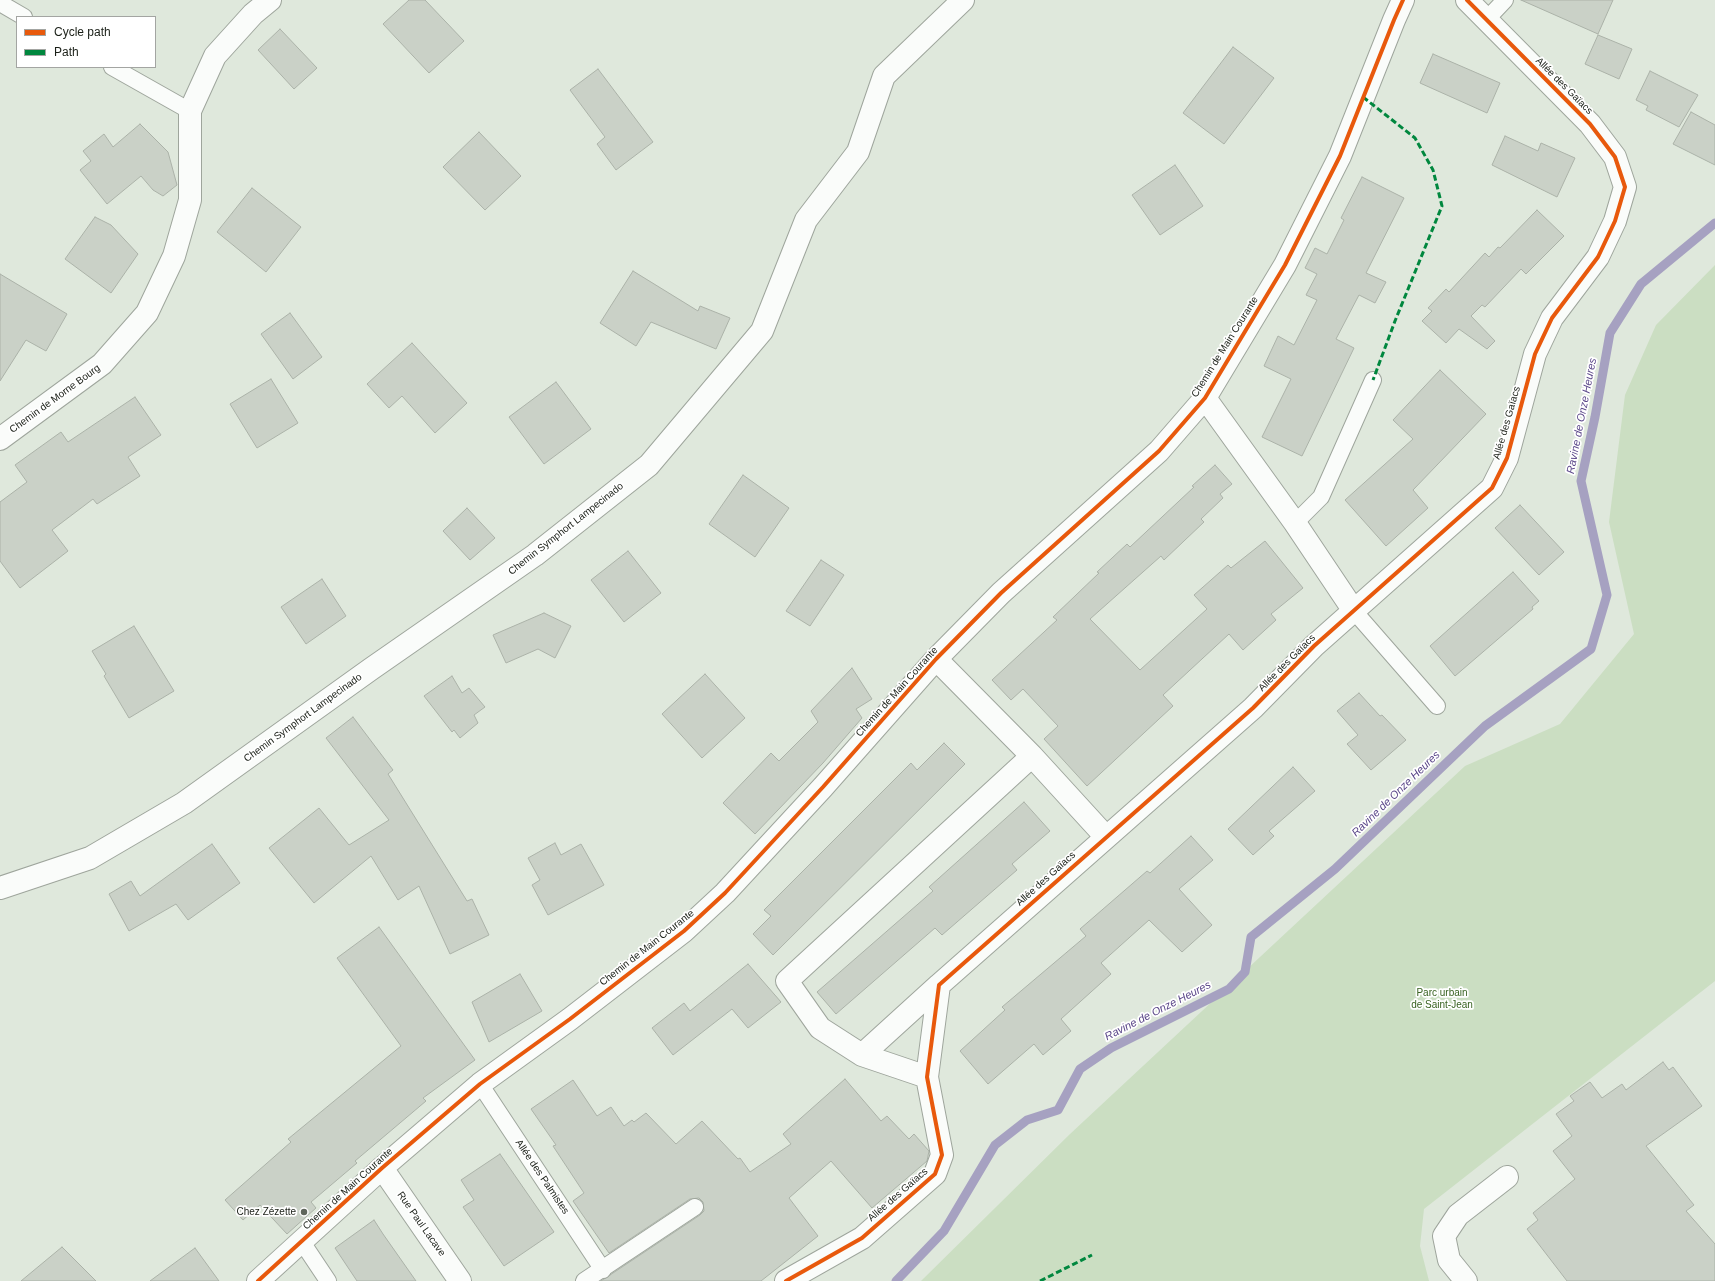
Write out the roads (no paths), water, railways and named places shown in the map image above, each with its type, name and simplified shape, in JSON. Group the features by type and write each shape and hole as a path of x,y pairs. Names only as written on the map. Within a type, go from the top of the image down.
{"street":[{"name":"Chemin de Morne Bourg","path":"2,434 102,364 147,313 174,256 190,200 190,111 214,56 252,14 270,0"},
{"name":"Chemin Symphort Lampecinado","path":"0,888 90,858 184,803 371,669 535,555 649,465 762,331 806,220 858,152 884,76 962,0"},
{"name":"Chemin de Main Courante","path":"258,1281 382,1168 480,1084 570,1019 684,931 725,893 803,809 936,659 1001,593 1159,451 1205,398 1285,265 1340,156 1403,0"},
{"name":"Allée des Gaïacs","path":"787,1281 862,1238 935,1174 942,1155 927,1077 939,985 1253,708 1314,646 1492,488 1507,458 1535,354 1552,318 1598,257 1615,221 1624,187 1615,157 1590,124 1467,0"},
{"path":"1205,398 1295,523 1354,611"},
{"path":"936,659 1032,756 1106,837"},
{"path":"927,1077 862,1055 820,1028 787,981 1032,756"},
{"path":"862,1055 939,985"},
{"name":"Rue Paul Lacave","path":"382,1168 460,1281"},
{"path":"1466,1281 1448,1260 1444,1236 1458,1215 1507,1177"}],"lane":[{"path":"1486,20 1505,0"},
{"path":"0,3 22,16"},
{"path":"114,68 190,111"},
{"path":"1295,523 1321,497 1373,380"},
{"path":"1354,611 1436,706"},
{"name":"Allée des Palmistes","path":"480,1084 603,1270"},
{"path":"584,1281 603,1270 695,1207"},
{"path":"302,1242 328,1281"}],"waterway":[{"name":"Ravine de Onze Heures","path":"896,1281 944,1231 995,1145 1027,1120 1058,1110 1080,1069 1111,1048 1229,989 1245,972 1251,937 1335,869 1485,726 1591,649 1607,595 1581,481 1595,417 1610,333 1641,284 1715,223"}],"place":[{"name":"Chez Zézette","path":"304,1212"}],"park label":[{"name":"Parc urbain de Saint-Jean","path":"1442,998"}]}
